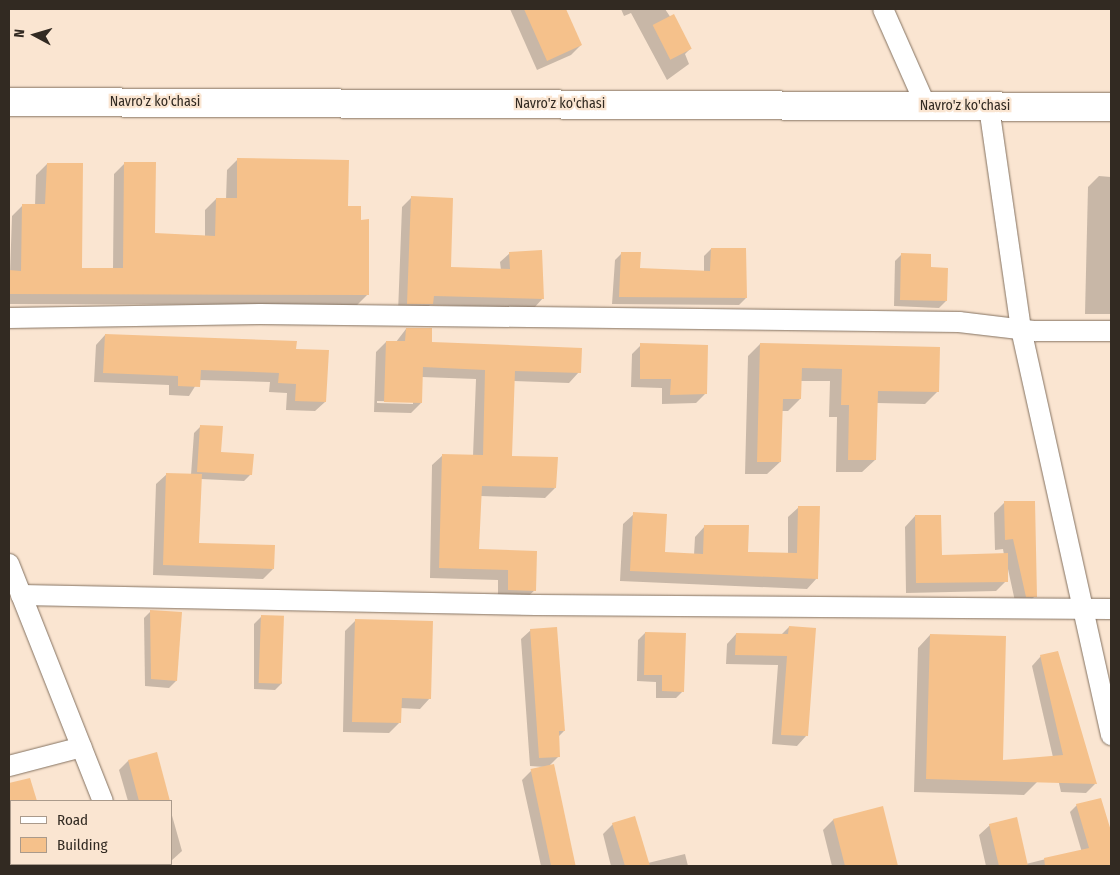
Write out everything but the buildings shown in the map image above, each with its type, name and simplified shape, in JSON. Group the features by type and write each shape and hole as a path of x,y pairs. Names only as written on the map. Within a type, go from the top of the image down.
{"street":[{"path":"883,9 926,106"},
{"name":"Navro'z ko'chasi","path":"9,102 1111,107"},
{"path":"989,107 1022,329 1111,735"},
{"path":"9,318 260,314 958,322 1022,329 1111,331"},
{"path":"9,564 103,800"},
{"path":"21,595 536,605 1111,609"},
{"path":"9,766 82,747"}]}
